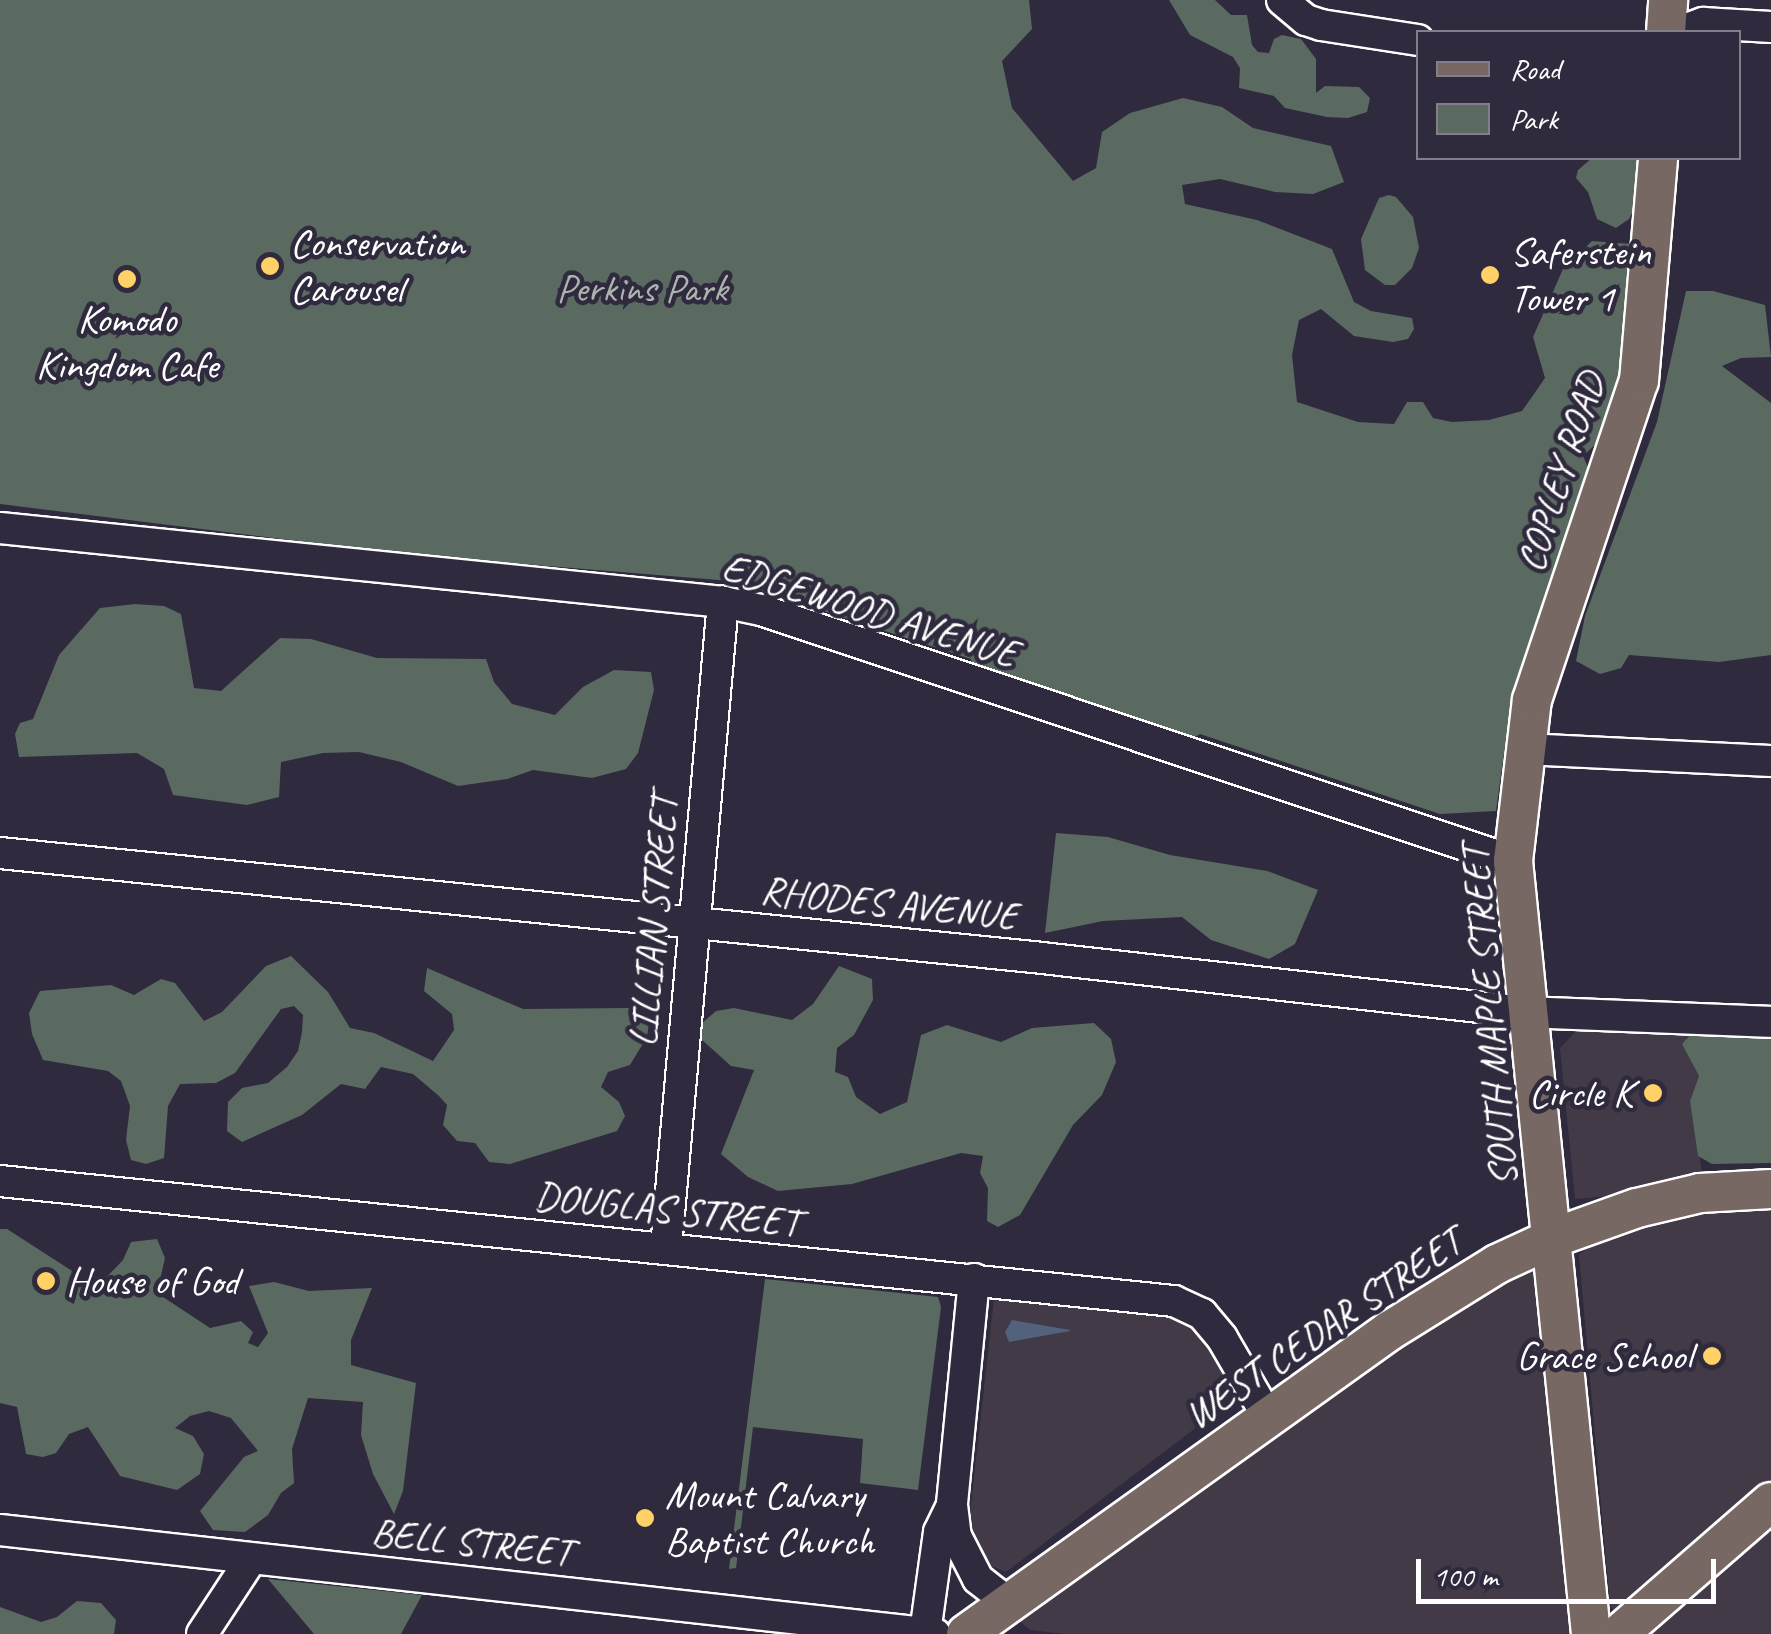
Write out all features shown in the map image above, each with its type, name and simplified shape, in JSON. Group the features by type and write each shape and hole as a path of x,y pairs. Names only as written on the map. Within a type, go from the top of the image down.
{"main road":[{"path":"1666,30 1668,0"},
{"name":"COPLEY ROAD","path":"1524,749 1532,700 1639,382 1658,160"},
{"name":"SOUTH MAPLE STREET","path":"1524,749 1514,861 1591,1634"},
{"name":"WEST CEDAR STREET","path":"966,1634 1268,1416 1404,1322 1497,1264 1553,1238 1637,1208 1694,1194 1771,1189"},
{"path":"1620,1634 1771,1502"}],"street":[{"path":"1282,0 1306,20 1321,25 1416,40"},
{"path":"1684,30 1703,23 1771,27"},
{"name":"EDGEWOOD AVENUE","path":"0,528 723,602 1514,861"},
{"name":"LILLIAN STREET","path":"666,1248 723,602"},
{"path":"1524,749 1771,761"},
{"name":"RHODES AVENUE","path":"0,853 1042,958 1527,1012 1771,1022"},
{"name":"DOUGLAS STREET","path":"0,1181 1174,1300 1202,1314 1222,1338 1268,1416"},
{"path":"974,1279 952,1504 956,1536 978,1579 1009,1603"},
{"path":"930,1633 939,1532 952,1504"},
{"name":"BELL STREET","path":"0,1530 930,1633"},
{"path":"213,1629 251,1559"}],"shaded area":[{"path":"1696,1029 1682,1044 1699,1076 1690,1101 1702,1172 1608,1196 1575,1199 1560,1048 1577,1030"},
{"path":"1771,1203 1771,1488 1615,1613 1610,1605 1579,1255 1597,1239 1688,1212"},
{"path":"1527,1266 1541,1276 1572,1634 1065,1634 1030,1630 1017,1619 1309,1405"},
{"path":"994,1299 1178,1314 1193,1325 1229,1373 1235,1398 1006,1572 987,1564 969,1522"},
{"path":"1771,1526 1771,1634 1647,1634"}],"green space":[{"name":"Perkins Park","path":"0,0 1029,0 1032,29 1002,61 1012,108 1073,181 1096,168 1102,132 1130,113 1183,98 1222,107 1253,128 1331,146 1344,182 1313,194 1275,192 1220,179 1182,185 1185,204 1257,220 1332,249 1354,302 1371,311 1412,318 1414,329 1408,339 1393,342 1354,336 1321,309 1299,320 1292,355 1297,402 1358,422 1394,424 1407,402 1423,402 1433,418 1452,422 1489,420 1522,411 1545,378 1533,337 1563,269 1592,241 1631,244 1638,251 1627,359 1602,438 1583,456 1589,470 1588,488 1511,703 1496,811 1440,814 1200,734 1193,738 1127,725 973,670 971,659 731,581 402,554 0,504"},
{"path":"1169,0 1215,0 1231,15 1247,15 1252,45 1258,52 1269,53 1274,39 1282,35 1301,39 1316,59 1316,93 1325,86 1359,87 1370,98 1367,112 1348,118 1327,117 1285,108 1274,96 1239,88 1240,68 1233,57 1190,35"},
{"path":"1590,160 1641,160 1640,198 1629,219 1616,228 1597,219 1588,192 1576,178 1578,170"},
{"path":"1396,197 1413,217 1419,248 1412,268 1395,285 1385,285 1365,270 1361,239 1379,198"},
{"path":"1686,291 1713,291 1765,305 1771,357 1741,358 1722,366 1771,403 1771,655 1719,662 1629,655 1621,668 1600,674 1576,661 1585,616 1657,422"},
{"path":"164,606 181,614 194,688 221,691 280,638 311,639 377,658 486,659 494,682 512,704 555,715 583,687 614,670 651,672 654,690 638,753 626,769 592,778 533,770 507,779 458,786 401,762 359,752 323,753 281,762 279,797 247,805 173,795 164,769 137,753 19,757 15,734 20,723 33,719 59,655 100,608"},
{"path":"1056,833 1108,837 1170,855 1267,871 1318,890 1295,944 1269,959 1211,940 1182,917 1103,921 1045,933"},
{"path":"291,956 328,992 350,1028 374,1033 433,1061 454,1030 452,1014 424,991 427,968 523,1009 629,1008 650,1016 647,1037 630,1065 608,1072 601,1087 619,1102 625,1116 617,1131 510,1164 489,1162 475,1143 457,1141 443,1125 447,1105 439,1096 413,1074 381,1067 365,1089 341,1084 302,1115 242,1142 227,1131 228,1102 242,1088 268,1083 298,1051 303,1015 294,1006 281,1009 235,1073 216,1083 180,1084 168,1106 164,1158 146,1164 131,1160 126,1140 130,1106 121,1081 108,1071 43,1060 32,1034 29,1013 40,991 111,985 134,995 161,979 175,983 204,1021 222,1012 266,966"},
{"path":"839,966 872,979 873,1000 854,1035 837,1048 835,1072 848,1077 856,1097 880,1114 907,1102 921,1035 947,1025 1001,1042 1032,1028 1094,1023 1111,1039 1116,1062 1102,1095 1073,1125 1020,1215 998,1227 987,1221 988,1188 980,1173 983,1156 961,1153 852,1184 778,1191 748,1177 721,1154 754,1070 731,1066 701,1039 701,1024 716,1011 734,1008 792,1020 813,1004"},
{"path":"1696,1029 1771,1031 1771,1163 1712,1164 1698,1156 1690,1101 1699,1076 1682,1044"},
{"path":"0,1229 7,1229 97,1287 123,1260 131,1242 157,1239 165,1258 157,1293 210,1328 241,1321 253,1332 248,1343 258,1347 268,1333 249,1286 274,1282 309,1291 372,1288 351,1340 351,1365 416,1383 403,1491 394,1514 373,1474 361,1435 363,1402 308,1398 292,1449 294,1483 281,1493 268,1515 245,1532 213,1530 200,1511 244,1457 258,1451 231,1418 209,1411 190,1416 175,1428 193,1436 204,1454 200,1474 177,1490 120,1476 88,1427 69,1434 56,1453 43,1457 26,1454 17,1407 0,1403"},
{"path":"765,1279 938,1297 941,1307 918,1490 860,1483 863,1439 753,1427 736,1568 729,1569"},
{"path":"268,1579 422,1595 401,1634 314,1634"},
{"path":"77,1601 101,1603 116,1620 114,1634 0,1634 0,1607 41,1622 57,1617"}],"water":[{"path":"1012,1320 1070,1331 1009,1342 1005,1332"}],"place":[{"name":"Conservation Carousel","path":"270,266"},
{"name":"Saferstein Tower 1","path":"1490,275"},
{"name":"Komodo Kingdom Cafe","path":"127,279"},
{"name":"Circle K","path":"1653,1093"},
{"name":"House of God","path":"46,1281"},
{"name":"Grace School","path":"1712,1356"},
{"name":"Mount Calvary Baptist Church","path":"645,1518"}]}
